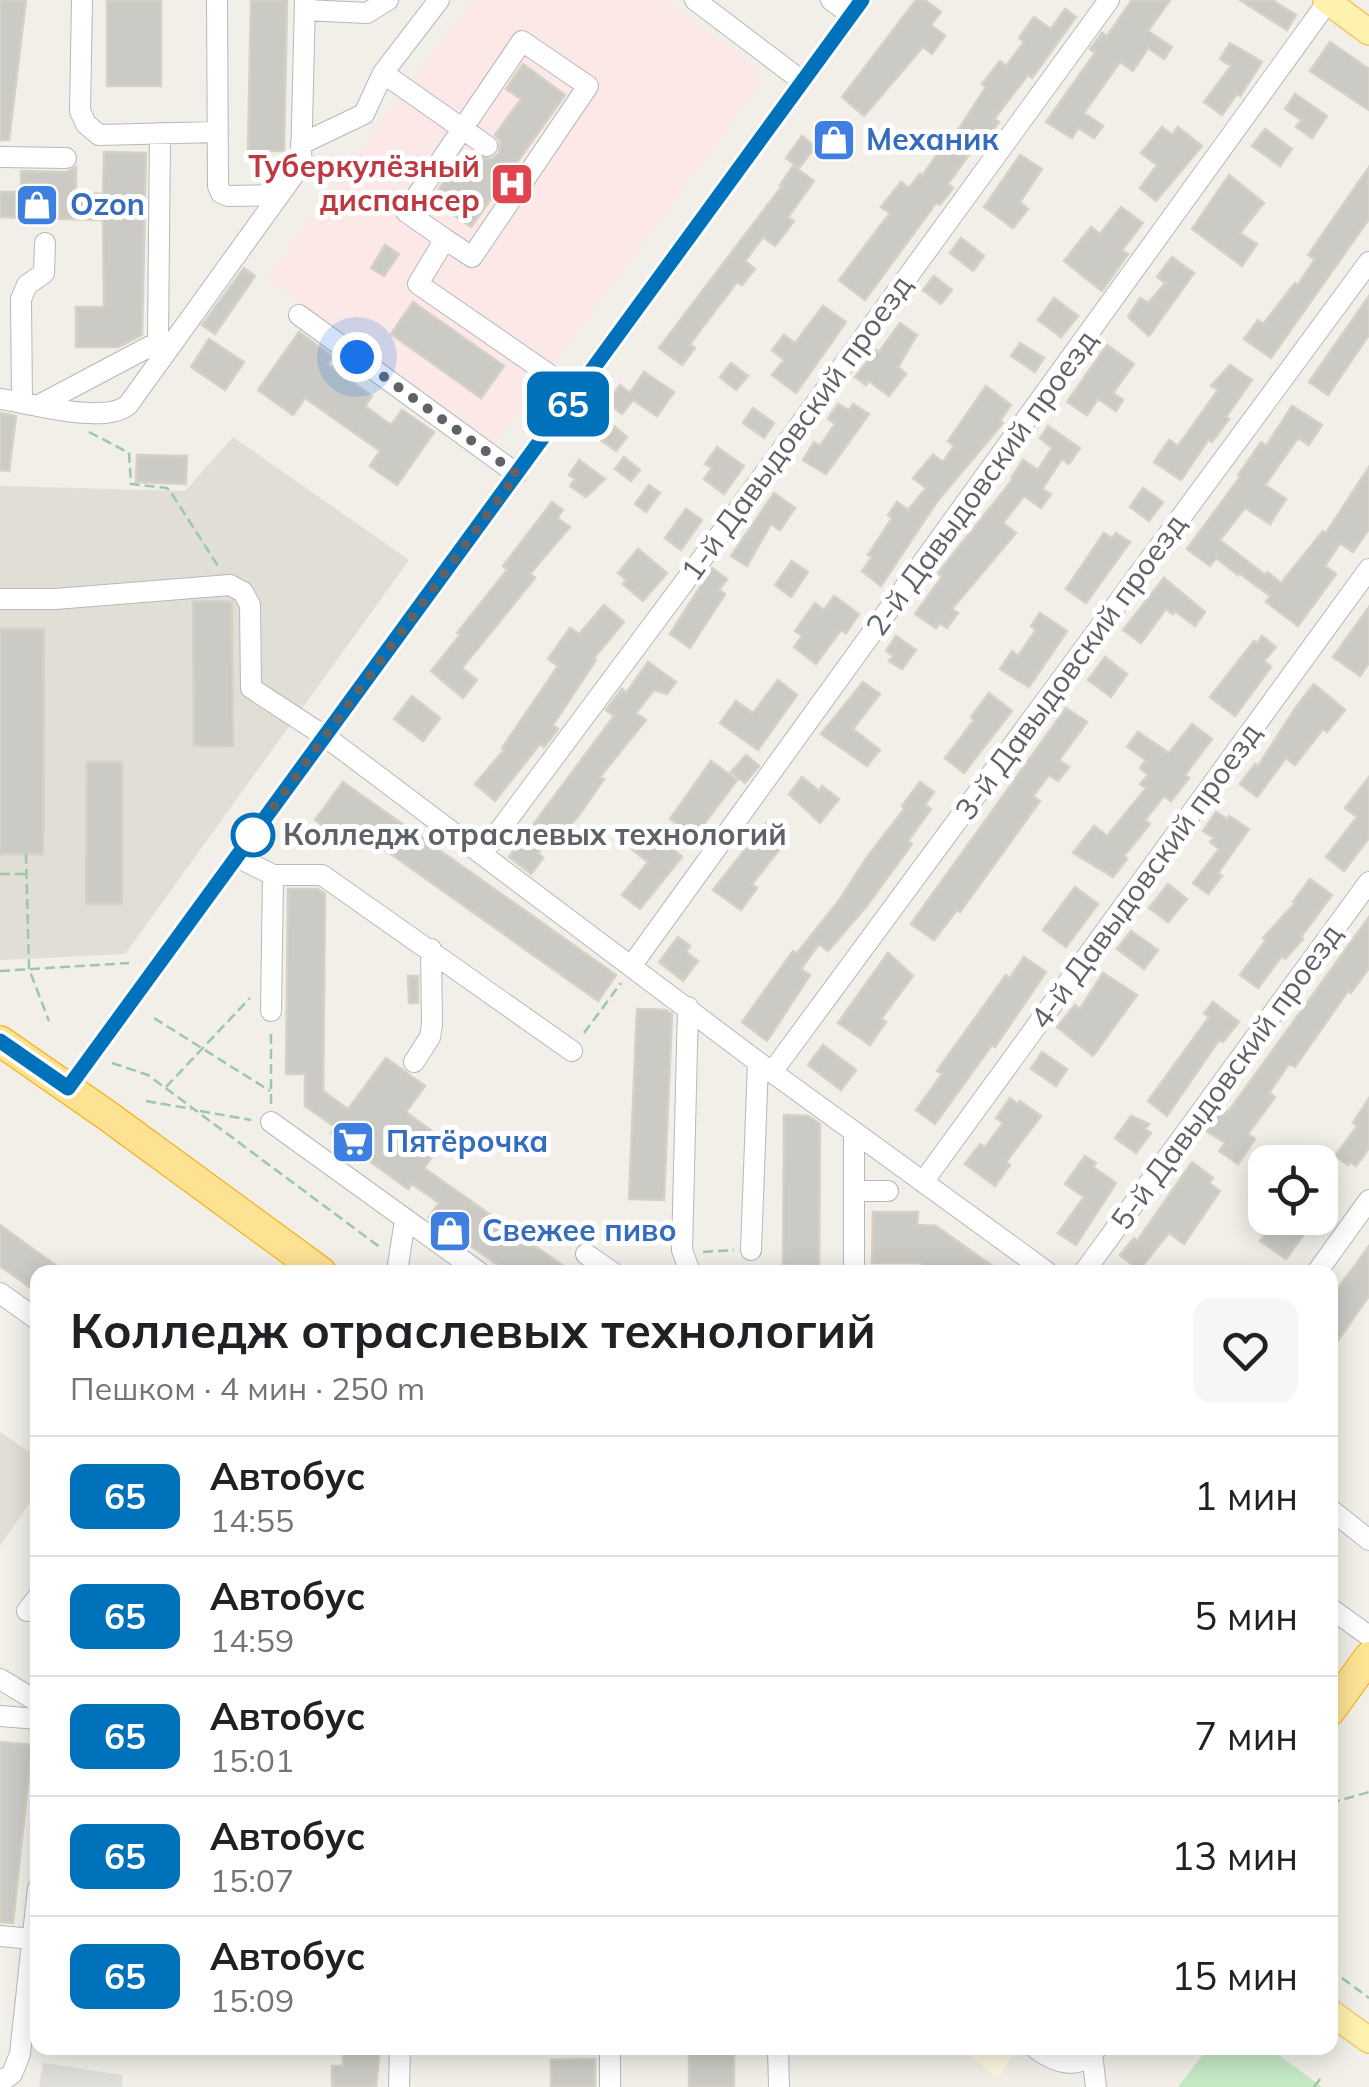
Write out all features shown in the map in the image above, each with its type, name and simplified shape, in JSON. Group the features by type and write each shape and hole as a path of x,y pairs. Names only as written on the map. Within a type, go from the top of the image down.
{"highway":[{"path":"0,1041 311,1265"},
{"path":"1338,1701 1369,1657"}],"main road":[{"path":"1328,1 1369,32"},
{"path":"1338,2018 1369,2040"}],"street":[{"path":"82,0 80,111 86,124 99,135 217,132"},
{"path":"217,0 218,186 228,196 277,195"},
{"path":"0,398 86,413 120,412 168,338 301,165 305,5 367,12 388,0"},
{"path":"301,144 364,114 383,73 439,0"},
{"path":"695,0 802,81"},
{"path":"68,1088 857,8 831,0"},
{"name":"1-й Давыдовский проезд","path":"482,854 1110,0"},
{"name":"2-й Давыдовский проезд","path":"630,969 1328,1"},
{"path":"522,42 588,86 472,257 445,239 406,212 522,42"},
{"path":"383,73 487,146"},
{"path":"160,133 168,338"},
{"path":"0,157 66,158"},
{"path":"445,239 418,284 576,393"},
{"path":"30,403 21,299 27,285 44,273 45,243"},
{"name":"3-й Давыдовский проезд","path":"765,1067 1369,262"},
{"path":"299,314 517,474"},
{"path":"30,403 168,338"},
{"name":"4-й Давыдовский проезд","path":"923,1182 1369,570"},
{"path":"0,599 55,599 230,584 243,592 250,605 252,688 326,737 630,969 688,1007 1037,1265"},
{"path":"237,857 273,875 322,874 578,1043"},
{"path":"272,1010 273,875"},
{"name":"5-й Давыдовский проезд","path":"1089,1265 1369,882"},
{"path":"414,1062 430,1036 432,1025 431,949"},
{"path":"687,1265 682,1250 688,1007"},
{"path":"751,1250 765,1067"},
{"path":"271,1122 469,1265"},
{"path":"854,1132 854,1265"},
{"path":"854,1191 888,1191"},
{"path":"1323,1265 1369,1200"},
{"path":"398,1265 404,1220"},
{"path":"586,1254 602,1265"},
{"path":"0,1293 30,1314"},
{"path":"1338,1515 1369,1540"},
{"path":"1338,1614 1369,1636"},
{"path":"0,1678 30,1697"},
{"path":"0,1716 30,1718"},
{"path":"0,1936 30,1951"},
{"path":"0,2082 12,2074 20,2054 30,1982"},
{"path":"400,2055 400,2087"},
{"path":"610,2055 610,2087"},
{"path":"778,2055 779,2087"},
{"path":"1044,2055 1068,2064 1087,2055"},
{"path":"1095,2055 1096,2087"}],"path":[{"path":"86,413 89,432 129,453 132,484 170,491 230,584"},
{"path":"26,854 29,969 49,1021"},
{"path":"0,874 27,874"},
{"path":"0,970 129,962"},
{"path":"578,1043 630,969"},
{"path":"166,1088 272,976"},
{"path":"146,1102 271,1122 272,1010"},
{"path":"154,1018 271,1092"},
{"path":"112,1063 148,1075 395,1265"},
{"path":"693,1265 700,1253 710,1249 751,1250"},
{"path":"1338,1801 1369,1792"},
{"path":"1338,1975 1369,1998"},
{"path":"1314,2087 1320,2078"}],"shaded area":[{"name":"Туберкулёзный диспансер","path":"472,0 667,0 755,67 759,86 495,444 267,278"},
{"path":"233,437 409,560 125,954 0,960 0,486 185,491"},
{"path":"0,1432 30,1452 30,1503 0,1546"},
{"path":"969,2055 1013,2055 998,2078"},
{"path":"43,2063 123,2075 122,2087 39,2087"}],"green space":[{"path":"1203,2055 1279,2055 1322,2087 1178,2087"}],"building":[{"path":"0,0 26,0 9,140 0,140"},
{"path":"107,0 161,0 161,86 107,86"},
{"path":"251,0 287,0 284,151 248,151"},
{"path":"916,0 925,0 941,12 931,25 945,36 932,54 923,47 864,116 842,97"},
{"path":"1132,0 1170,0 1148,31 1172,47 1164,59 1148,48 1133,71 1120,62 1084,113 1103,126 1094,138 1078,128 1072,138 1046,122 1095,53 1090,49 1102,33 1107,36"},
{"path":"1240,0 1272,0 1296,15 1287,30"},
{"path":"1065,9 1076,17 1032,78 1028,75 994,119 999,122 978,152 973,149 948,184 953,188 940,205 936,203 865,300 839,280 890,213 881,207 901,182 909,188 922,176 946,142 949,144 986,87 982,84 1000,61 1006,66 1024,42 1019,38 1034,17 1051,29"},
{"path":"1330,42 1369,69 1369,110 1310,71"},
{"path":"1230,43 1262,62 1222,115 1204,102 1231,66 1220,59"},
{"path":"523,64 565,95 471,227 432,199 449,174 460,182 479,157 492,159 499,153 500,141 495,135 521,99 506,89"},
{"path":"1295,94 1327,116 1312,138 1296,127 1301,120 1285,109"},
{"name":"Механик","path":"828,122 853,141 840,158 815,139"},
{"path":"1162,127 1172,135 1178,127 1202,146 1156,201 1140,188 1157,165 1141,153"},
{"path":"1265,129 1292,149 1280,166 1252,146"},
{"path":"802,136 815,147 799,168 786,158"},
{"path":"104,152 146,153 142,335 118,347 76,347 76,307 104,307 103,220 0,217 0,192 21,192 21,171 66,172 76,167 76,193 103,194"},
{"path":"1020,155 1042,169 1020,202 1028,209 1013,228 984,207"},
{"path":"793,166 814,181 788,217 794,221 775,246 763,237 745,261 755,269 742,285 737,282 690,344 695,348 682,365 659,348"},
{"path":"1369,167 1369,219 1271,358 1244,339 1258,320 1263,324 1295,283 1298,285 1315,259 1308,255"},
{"path":"1229,175 1264,203 1240,233 1257,244 1242,266 1192,229"},
{"path":"1121,207 1143,223 1122,250 1128,254 1102,291 1064,261 1091,227 1100,234"},
{"path":"961,238 984,256 973,271 950,253"},
{"path":"385,245 399,254 384,276 371,268"},
{"path":"1172,257 1194,273 1149,336 1128,317 1140,298 1148,303 1165,283 1157,277"},
{"path":"244,268 255,276 215,334 202,325"},
{"path":"934,276 952,290 941,304 923,290"},
{"path":"1369,296 1369,335 1328,395 1309,382"},
{"path":"1054,298 1078,316 1061,337 1038,320"},
{"path":"413,302 504,366 481,398 391,334"},
{"path":"823,306 846,322 796,393 772,375 784,360 772,350 784,335 795,343"},
{"path":"900,323 917,335 898,367 906,374 889,396 869,381 866,385 855,377"},
{"path":"299,332 333,357 327,364 372,396 365,406 391,425 402,410 434,432 397,485 370,466 380,451 305,398 293,415 258,390"},
{"path":"209,339 244,362 225,390 191,367"},
{"path":"1020,343 1044,358 1035,372 1011,356"},
{"path":"1107,345 1134,364 1113,393 1123,400 1116,411 1098,399 1087,415 1067,402"},
{"path":"731,363 748,376 736,390 720,377"},
{"path":"1230,365 1252,380 1226,417 1229,419 1212,442 1209,439 1181,480 1154,462 1169,440 1178,446 1218,390 1211,386"},
{"path":"644,372 674,392 657,416 633,400 622,414 607,403 620,385 630,393"},
{"path":"986,386 1011,405 1000,421 1003,423 936,503 881,586 862,571 892,518 888,515 897,502 908,510 926,488 913,478 933,455 943,462 954,446 948,441"},
{"path":"838,404 849,410 853,404 869,414 826,474 803,460 814,442 820,446 835,424 828,419"},
{"path":"1292,406 1322,425 1309,445 1298,438 1265,485 1286,499 1270,524 1245,508 1220,540 1281,583 1323,531 1326,533 1369,467 1369,529 1353,552 1340,543 1325,566 1336,574 1298,626 1266,602 1270,596 1239,573 1216,558 1210,566 1187,549 1261,442 1266,446"},
{"path":"753,408 774,423 764,438 743,423"},
{"path":"0,413 16,416 9,471 0,470"},
{"path":"609,422 627,437 616,451 597,437"},
{"path":"1048,426 1080,448 1069,464 1062,459 1042,489 1051,494 1041,508 1024,496 1003,523 1016,533 952,609 958,613 947,628 940,623 936,628 915,614 942,577 938,573 1013,479 1023,460 1038,470 1052,448 1040,438"},
{"path":"717,447 744,466 724,494 704,479 712,468 705,464"},
{"path":"137,455 187,456 186,484 136,482"},
{"path":"624,457 640,470 631,481 615,469"},
{"path":"579,460 605,479 586,497 570,486 575,479 569,475"},
{"path":"649,485 660,493 646,512 635,504"},
{"path":"1143,488 1163,502 1149,521 1130,507"},
{"path":"774,493 795,508 780,530 771,524 747,566 731,556"},
{"path":"552,502 563,510 557,518 570,527 530,574 535,578 462,668 477,680 463,698 431,671"},
{"path":"686,509 702,520 681,550 665,538"},
{"path":"1104,533 1112,538 1116,533 1130,542 1086,603 1066,589"},
{"path":"638,549 667,573 643,601 623,584 626,580 618,573"},
{"path":"792,561 808,572 791,597 775,585"},
{"path":"712,568 727,579 719,590 725,594 690,648 670,634"},
{"path":"1164,578 1205,612 1195,626 1166,609 1141,643 1123,630"},
{"path":"834,596 859,614 846,633 841,630 816,664 794,647 802,636 795,631 815,603 824,610"},
{"path":"193,602 232,602 233,746 194,746"},
{"path":"604,605 624,622 594,658 553,725 558,729 544,747 540,744 495,801 475,784 504,750 558,666 548,659 570,628 579,634"},
{"path":"1369,607 1369,663 1360,676 1333,657"},
{"path":"1040,613 1067,631 1029,687 1000,669 1012,651 1018,656 1036,630 1031,626"},
{"path":"0,629 44,629 43,854 0,854"},
{"path":"896,636 916,650 902,669 889,661 893,656 886,651"},
{"path":"1262,636 1276,647 1264,661 1271,667 1235,716 1210,697"},
{"path":"1105,657 1127,674 1111,697 1088,680"},
{"path":"648,662 676,682 667,694 654,690 636,713 646,720 600,777 604,779 580,814 560,837 554,832 538,853 543,858 531,874 509,857 614,716 606,710 622,689 626,693"},
{"path":"778,680 797,695 758,750 720,723 736,701 753,713"},
{"path":"863,682 880,694 853,729 880,750 867,766 821,734"},
{"path":"1314,684 1345,710 1327,732 1323,729 1295,765 1286,758 1257,797 1240,784 1255,764 1258,766"},
{"path":"989,693 1012,711 964,773 945,758"},
{"path":"412,696 440,718 423,741 394,719"},
{"path":"1066,708 1087,722 1059,760 1069,767 1058,781 1049,775 1033,796 1040,801 960,912 957,910 934,940 911,924"},
{"path":"1192,724 1212,739 1171,801 1164,796 1145,820 1150,824 1124,856 1127,859 1113,877 1073,853 1094,826 1107,836 1146,788 1140,784 1148,775 1140,768 1146,760 1127,747 1138,732 1169,753"},
{"path":"746,755 759,766 745,783 731,772"},
{"path":"711,761 737,780 695,836 670,819"},
{"path":"87,762 122,762 122,904 86,904"},
{"path":"802,777 819,791 822,786 839,799 820,823 789,794"},
{"path":"1369,777 1369,838 1344,871 1326,857 1357,817 1345,808"},
{"path":"343,782 616,975 598,1001 350,825 340,838 315,820"},
{"path":"920,782 934,792 925,805 931,809 908,841 912,844 828,951 819,944 801,969 810,975 767,1041 742,1022 793,951 797,953 840,899"},
{"path":"1216,812 1249,829 1208,894 1193,883 1219,849 1210,842 1214,838 1203,831"},
{"path":"766,823 787,840 752,884 757,888 741,910 713,890"},
{"path":"647,829 682,857 640,909 622,895 648,862 632,849"},
{"path":"1310,879 1332,895 1303,939 1285,959 1282,956 1258,988 1240,975 1266,940 1263,938 1295,903"},
{"path":"1168,884 1187,899 1168,922 1149,908"},
{"path":"1075,887 1098,904 1066,947 1043,930"},
{"path":"288,889 318,889 325,894 323,1091 348,1109 386,1058 425,1086 406,1112 444,1140 424,1168 562,1265 498,1265 429,1217 439,1203 412,1184 408,1189 331,1133 335,1127 305,1106 305,1074 286,1074"},
{"path":"1369,917 1369,968 1351,993 1348,991 1295,1067 1289,1064 1269,1093 1275,1097 1248,1134 1255,1139 1238,1164 1219,1151 1225,1143 1206,1131 1222,1108 1228,1112"},
{"path":"1131,931 1158,950 1144,969 1117,949"},
{"path":"678,937 690,946 686,952 698,961 683,981 659,962"},
{"path":"888,953 913,976 881,1019 886,1022 870,1045 838,1023"},
{"path":"1024,957 1046,972 995,1047 992,1045 935,1124 916,1110 942,1074 937,1071 1006,975 1010,978"},
{"path":"1103,973 1137,995 1093,1056 1057,1027 1075,1005 1080,1009"},
{"path":"408,976 418,976 418,1003 409,1003"},
{"path":"1213,1002 1239,1022 1223,1042 1219,1040 1167,1116 1148,1101 1209,1017 1204,1013"},
{"path":"637,1009 666,1010 672,1014 664,1200 629,1199"},
{"path":"823,1045 856,1070 841,1090 808,1065"},
{"path":"1042,1052 1067,1069 1056,1086 1031,1069"},
{"path":"1010,1098 1041,1116 1006,1162 1010,1165 995,1186 965,1164 980,1144 985,1147 1003,1123 996,1118"},
{"path":"1369,1098 1369,1148 1356,1166 1338,1158 1338,1152 1357,1126 1353,1123"},
{"path":"784,1115 808,1116 820,1124 819,1265 783,1265"},
{"path":"1131,1116 1149,1124 1145,1129 1151,1133 1136,1153 1115,1138"},
{"path":"1085,1156 1096,1163 1093,1167 1116,1183 1076,1245 1058,1233 1084,1197 1065,1184"},
{"path":"1192,1162 1213,1178 1209,1183 1220,1191 1184,1244 1169,1233 1143,1265 1133,1265 1120,1255 1134,1238 1137,1241"},
{"path":"873,1212 918,1212 917,1225 936,1226 991,1265 923,1265 872,1263"},
{"path":"0,1225 55,1265 30,1265 30,1287 0,1266"},
{"path":"1264,1235 1304,1235 1286,1259 1260,1241"},
{"path":"1369,1246 1369,1296 1338,1341 1338,1288"},
{"path":"0,1742 30,1745 30,1764 13,1923 0,1922"},
{"path":"343,2055 379,2055 376,2087 332,2087 332,2066 343,2066"},
{"path":"689,2055 734,2055 734,2087 689,2087"},
{"path":"595,2059 595,2087 551,2087 551,2060"}],"bus line":[{"name":"65","path":"0,1041 68,1088 862,0"}],"place":[{"name":"Механик","path":"834,140"},
{"name":"Туберкулёзный диспансер","path":"512,184"},
{"name":"Ozon","path":"37,205"},
{"name":"Колледж отраслевых технологий","path":"253,835"},
{"name":"Пятёрочка","path":"353,1142"},
{"name":"Свежее пиво","path":"450,1231"}],"route":[{"path":"253,835 517,474 357,357"}]}
